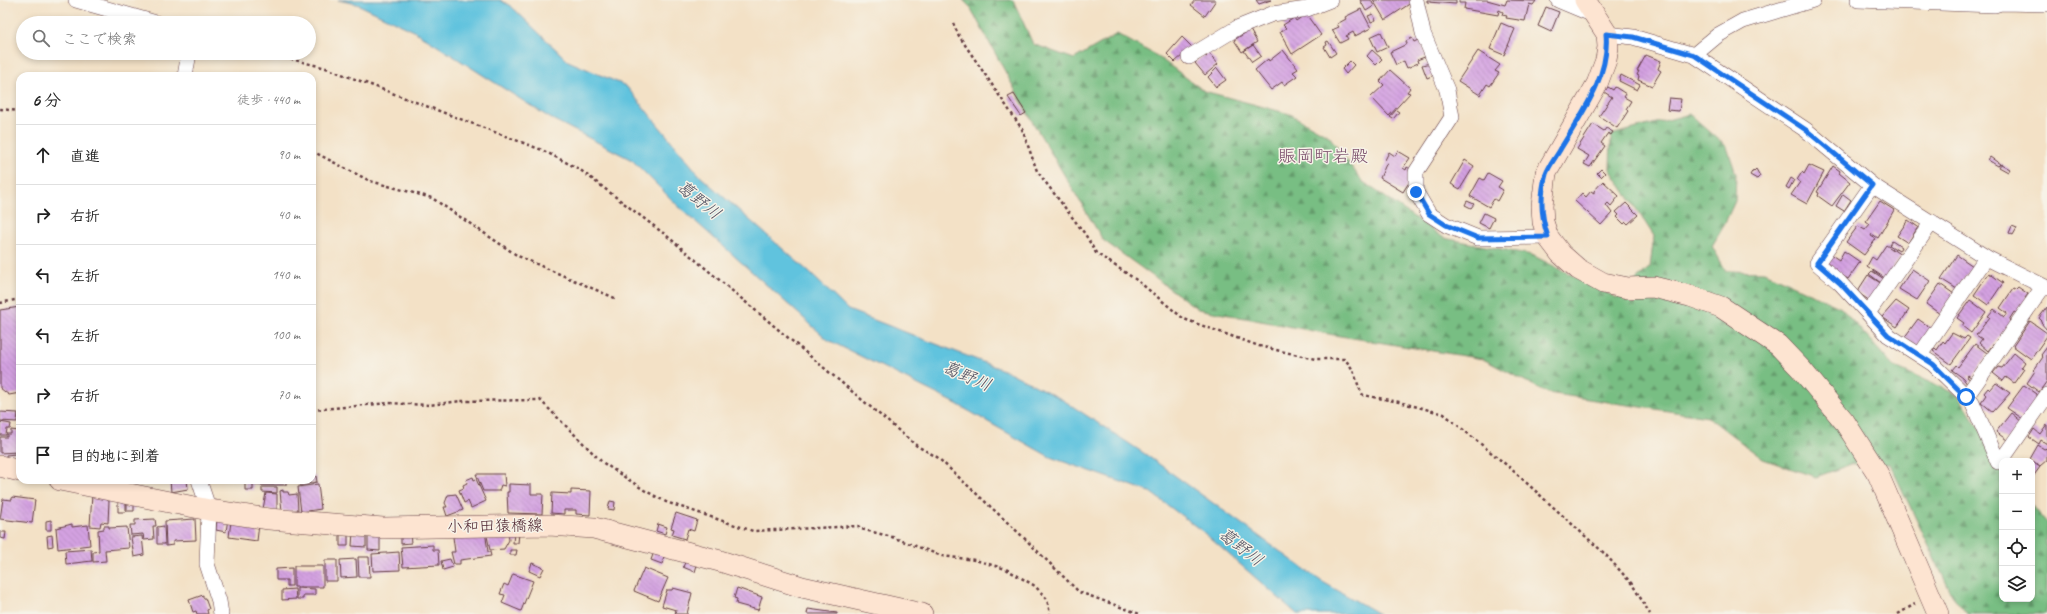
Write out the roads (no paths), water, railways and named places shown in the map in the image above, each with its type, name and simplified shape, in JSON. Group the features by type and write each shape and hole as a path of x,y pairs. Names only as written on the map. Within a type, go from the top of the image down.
{"main road":[{"path":"1589,8 1606,34 1608,48 1606,60 1597,84 1546,173 1542,206 1543,222 1548,237 1561,254 1578,269 1603,283 1628,288 1653,287 1690,296 1721,307 1778,345 1844,421 1866,452 1878,474 1938,614"},
{"path":"0,466 16,470"},
{"name":"小和田猿橋線","path":"80,484 209,510 269,519 382,528 549,525 594,528 720,561 802,587 922,614"}],"street":[{"path":"76,0 132,16"},
{"path":"1188,57 1238,28 1272,14 1289,5 1307,9 1330,0"},
{"path":"1416,0 1423,33 1447,90 1452,117 1416,172 1416,192 1429,214 1446,225 1478,238 1548,237"},
{"path":"1558,0 1589,8"},
{"path":"1694,55 1718,35 1743,21 1813,0"},
{"path":"1858,0 1995,5 2001,3 2047,4"},
{"path":"1606,34 1633,37 1694,55 1806,130 1872,185 1986,258 2045,288 1966,397"},
{"path":"186,72 188,60"},
{"path":"1872,185 1817,263 1840,283 1888,335 1933,364 1972,402 1998,462 2001,461 2047,396"},
{"path":"1868,313 1932,222"},
{"path":"1920,355 1986,258"},
{"path":"200,484 209,510 207,564 219,601 221,614"}],"water":[{"name":"葛野川","path":"338,0 500,0 512,7 568,61 626,86 701,177 810,273 848,310 1011,373 1063,400 1145,454 1321,581 1379,614 1297,614 1202,531 1150,492 1050,457 953,402 828,340 676,204 632,160 550,118 414,31 357,4"}],"district":[{"name":"賑岡町岩殿","path":"1323,156"}]}
